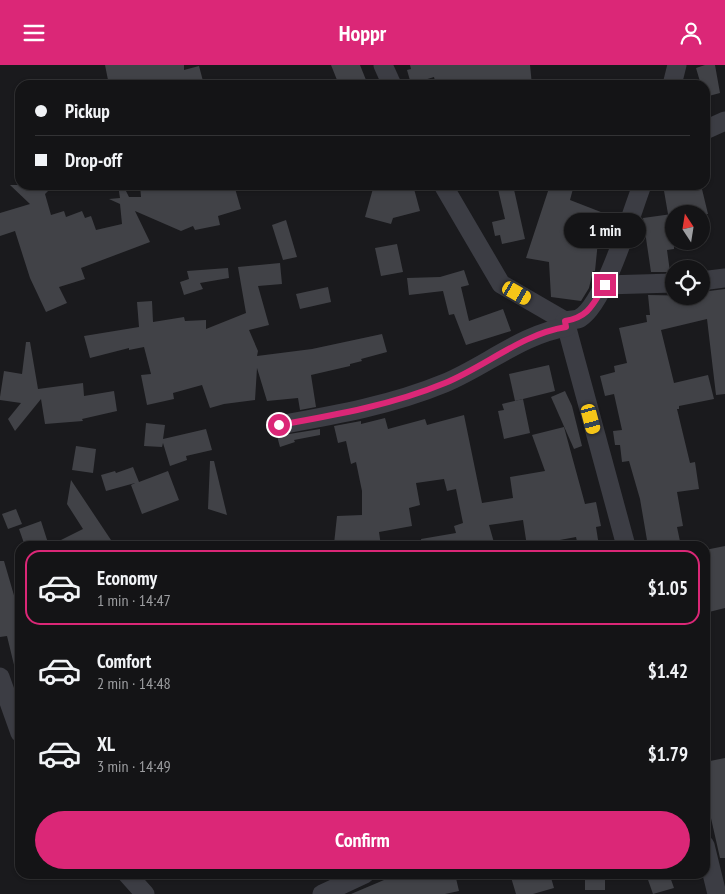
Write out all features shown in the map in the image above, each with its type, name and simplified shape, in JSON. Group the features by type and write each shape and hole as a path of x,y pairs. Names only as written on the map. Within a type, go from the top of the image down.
{"street":[{"path":"383,65 390,80"},
{"path":"673,80 677,65"},
{"path":"710,128 725,121"},
{"path":"446,190 501,283 566,324 625,541"},
{"path":"279,425 341,414 403,398 446,382 539,334 580,319 592,306 605,285 640,190"},
{"path":"710,280 725,278"},
{"path":"605,285 665,283"},
{"path":"0,677 15,719"},
{"path":"710,865 717,894"},
{"path":"132,879 145,894"},
{"path":"322,894 354,879"}],"building":[{"path":"105,65 184,65 184,70 199,66 203,80 108,80"},
{"path":"331,65 360,65 366,80 337,80"},
{"path":"410,65 530,65 532,80 435,80 434,77 424,80 410,80 407,70 411,69"},
{"path":"705,65 715,65 720,93 710,96 710,80 700,80 696,68"},
{"path":"15,190 49,190 45,194 51,215 64,211 66,217 82,211 85,218 91,216 96,230 122,224 120,204 109,199 120,198 119,190 126,190 129,197 141,197 140,190 235,190 241,209 218,216 220,225 195,230 193,226 181,231 135,211 150,242 81,268 85,279 59,287 67,303 46,312 30,278 15,231 0,236 0,213 30,204"},
{"path":"373,190 414,190 420,211 393,218 391,224 365,217"},
{"path":"498,190 514,190 525,239 502,244 500,235 495,236 492,222 505,219"},
{"path":"548,190 573,190 570,200 606,214 599,231 595,271 593,271 589,288 581,301 551,297 549,262 526,258"},
{"path":"664,190 702,190 706,205 666,205"},
{"path":"665,215 665,250 667,250 668,260 665,260 665,272 651,272 643,218"},
{"path":"286,220 297,257 283,260 272,225"},
{"path":"397,244 403,272 381,276 375,248"},
{"path":"280,263 282,284 258,286 269,325 249,330 258,351 257,356 312,349 382,334 387,352 361,359 362,361 350,364 350,366 311,375 316,407 300,410 298,398 267,401 257,368 255,400 210,408 202,385 173,393 174,399 147,405 141,375 151,374 144,347 129,350 129,348 90,358 84,336 139,327 137,302 152,301 153,322 184,317 185,321 206,320 206,329 246,313 238,267"},
{"path":"228,268 229,278 200,283 203,289 184,295 180,282 189,279 187,271"},
{"path":"464,270 469,285 461,287 469,321 503,309 511,331 466,345 454,314 449,315 443,291 409,295 407,278 440,277"},
{"path":"328,287 331,302 300,309 296,294"},
{"path":"725,289 725,394 716,395 707,319 661,330 674,383 708,375 714,399 679,406 679,409 677,409 690,463 695,462 699,489 677,492 683,526 677,527 680,541 647,541 640,499 629,461 622,462 620,445 615,445 613,431 622,430 614,394 605,396 600,376 615,372 614,366 627,363 619,328 647,322 646,315 650,315 648,295 665,295 665,305 710,305 710,291"},
{"path":"26,342 30,342 38,389 83,383 84,396 114,391 117,411 82,419 83,421 45,424 41,399 15,431 8,419 21,403 0,400 0,397 4,371 22,374"},
{"path":"549,365 555,391 515,401 509,374"},
{"path":"565,391 572,406 582,446 574,449 551,397"},
{"path":"523,399 530,433 504,439 498,411 504,410 502,404"},
{"path":"464,415 482,503 513,498 510,477 545,471 532,435 564,427 585,504 596,502 601,526 596,527 598,541 577,541 576,537 554,541 526,541 523,520 489,525 494,541 421,541 421,539 456,533 454,526 463,523 456,489 447,491 444,479 416,483 420,505 409,508 412,526 379,532 380,541 334,541 337,516 362,515 362,491 356,462 351,464 346,441 338,443 334,426 361,421 361,424 385,418 388,429 425,419 427,425"},
{"path":"146,423 165,425 163,439 206,429 212,450 186,456 187,460 170,466 163,443 162,447 144,446"},
{"path":"320,429 320,435 294,440 295,442 280,447 277,436"},
{"path":"76,446 96,449 93,473 72,470"},
{"path":"210,461 214,461 227,515 208,509"},
{"path":"133,467 139,482 168,471 179,500 142,514 131,485 135,483 106,491 101,475 115,471 116,473"},
{"path":"71,480 112,541 59,541 83,529 67,504"},
{"path":"16,509 22,524 8,529 2,514"},
{"path":"41,521 47,541 23,541 19,529"},
{"path":"725,546 725,608 710,612 710,549"},
{"path":"0,561 4,561 15,599 15,669 7,636 0,637"},
{"path":"725,758 725,858 720,858 710,814 710,761"},
{"path":"456,879 459,891 445,894 351,894 384,880"},
{"path":"512,879 551,879 554,888 533,894 516,894"},
{"path":"585,879 605,879 605,890 585,890"},
{"path":"648,879 671,879 674,888 653,894"}],"route":[{"path":"279,425 341,414 403,398 446,382 539,334 552,329 566,327 565,321 580,319 592,306 605,285"}]}
